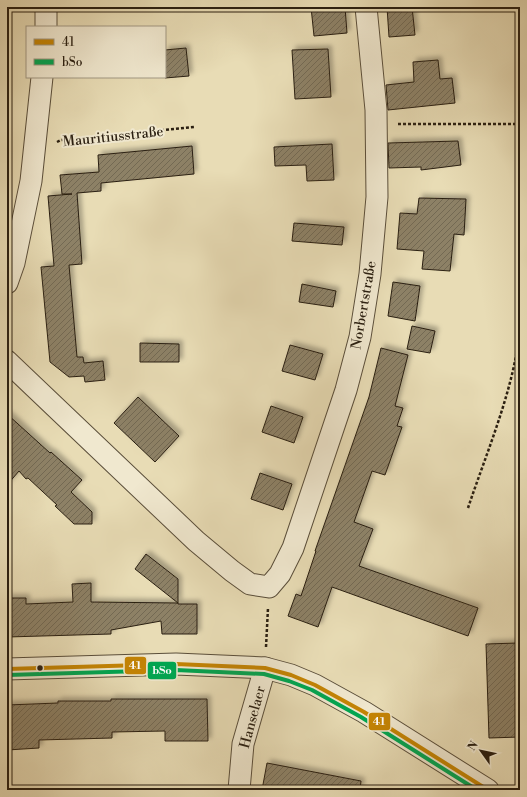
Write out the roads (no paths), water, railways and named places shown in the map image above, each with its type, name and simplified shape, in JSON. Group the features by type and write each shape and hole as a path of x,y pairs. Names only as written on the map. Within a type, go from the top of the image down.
{"street":[{"path":"46,7 46,26"},
{"name":"Norbertstraße","path":"7,361 196,541 250,584 269,587 280,574 293,548 346,390 360,337 370,274 377,197 376,124 366,7"},
{"path":"7,283 14,263 30,181 42,78"},
{"path":"7,669 176,664 265,668 291,675 315,685 364,712 488,790"},
{"name":"Hanselaer","path":"239,790 243,744 265,668"}]}
